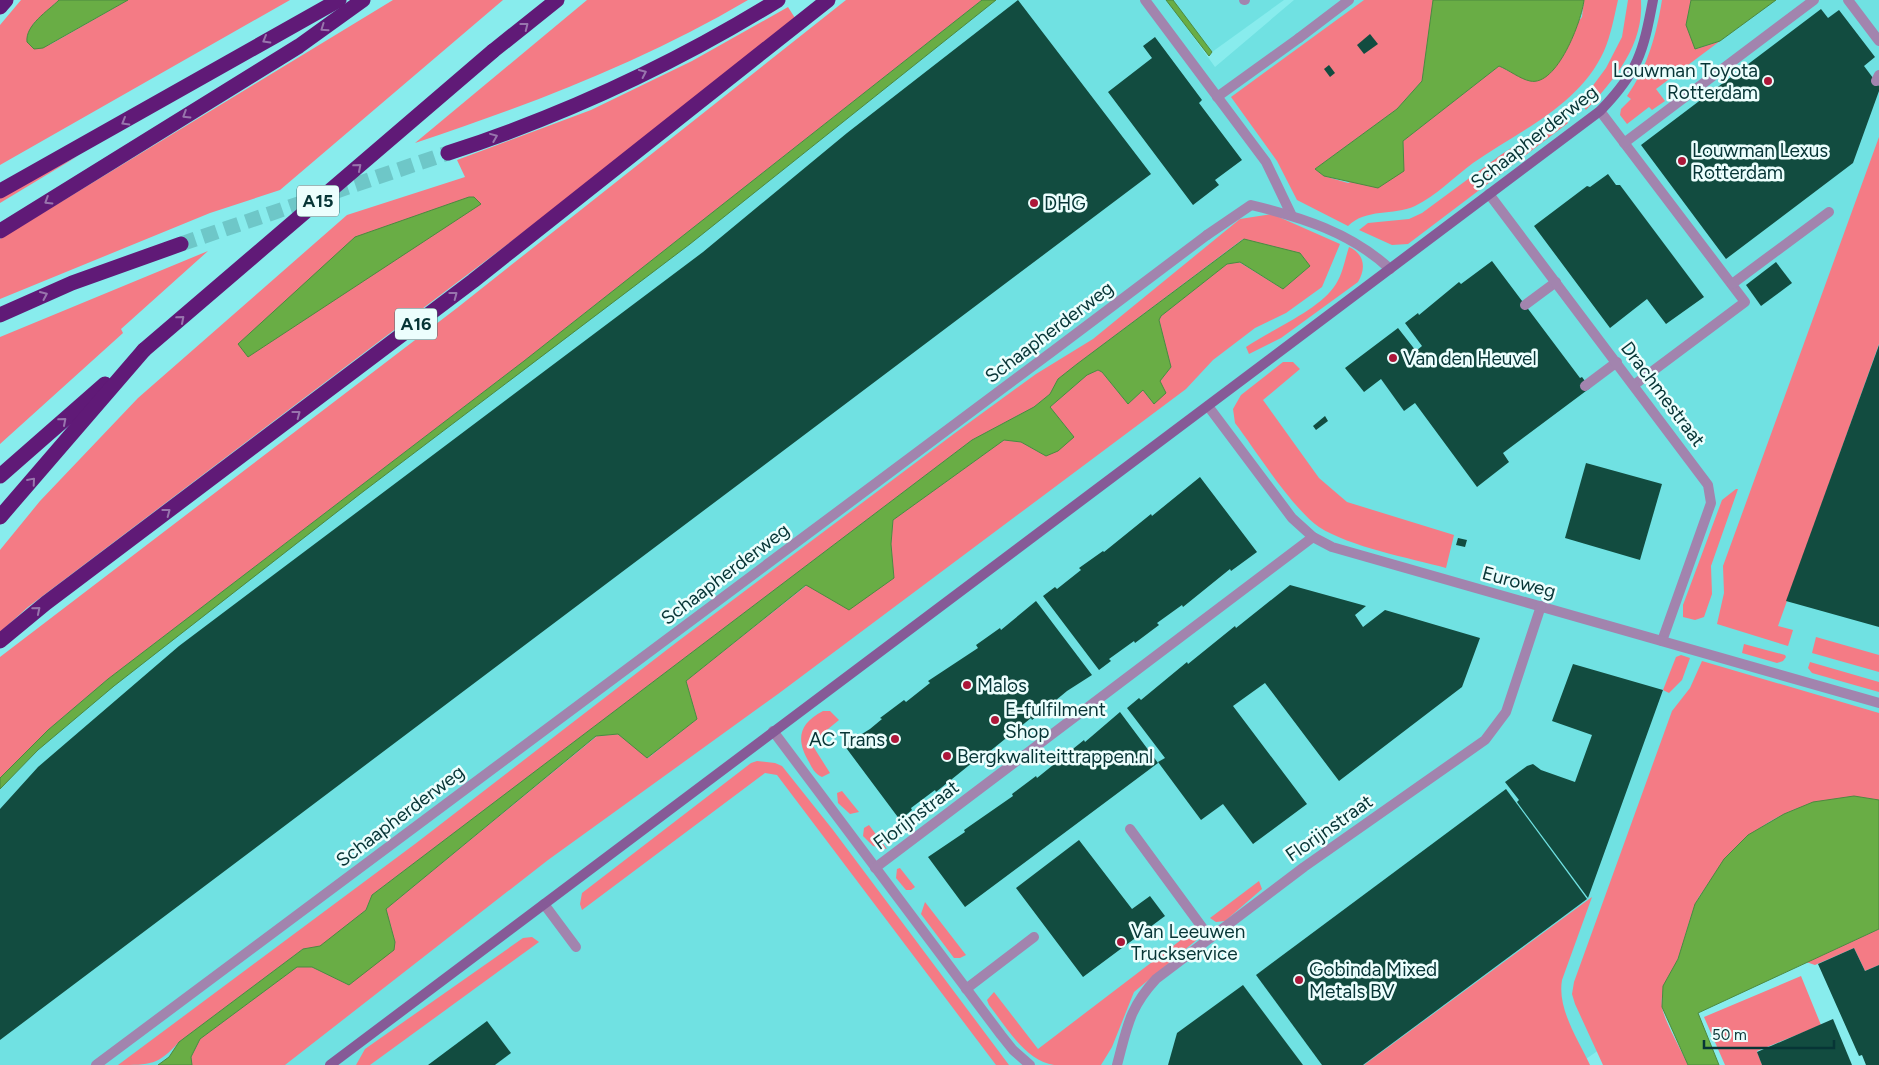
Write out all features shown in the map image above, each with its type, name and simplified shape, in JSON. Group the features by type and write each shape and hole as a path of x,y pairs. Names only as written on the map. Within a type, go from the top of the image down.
{"highway":[{"path":"0,7 6,0"},
{"path":"0,191 339,0"},
{"path":"0,231 298,46 364,0"},
{"name":"A15","path":"0,476 493,51 557,0"},
{"path":"448,153 478,143 587,99 670,60 778,0"},
{"name":"A16","path":"0,641 54,597 473,281 828,0"},
{"path":"0,316 72,283 181,244"},
{"path":"0,517 144,350"}],"street":[{"path":"1145,0 1266,162 1291,214"},
{"path":"1217,97 1350,0"},
{"name":"Schaapherderweg","path":"330,1065 1600,111 1618,94 1642,52 1653,0"},
{"path":"1624,144 1814,0"},
{"path":"1848,0 1879,41"},
{"path":"1600,111 1745,302 1634,385"},
{"name":"Drachmestraat","path":"1489,194 1708,485 1711,503 1662,641"},
{"name":"Schaapherderweg","path":"96,1065 1046,357 1207,234 1251,205 1291,214 1349,238 1371,251 1390,269"},
{"path":"1732,284 1829,212"},
{"path":"1525,305 1556,282"},
{"path":"1585,386 1617,362"},
{"name":"Euroweg","path":"1208,406 1292,518 1313,537 1356,554 1879,703"},
{"name":"Florijnstraat","path":"875,868 1313,537"},
{"name":"Florijnstraat","path":"1117,1065 1132,1010 1143,992 1156,979 1304,867 1484,740 1506,712 1541,606"},
{"name":"Florijnstraat","path":"773,731 966,989 1013,1050 1030,1065"},
{"path":"1130,829 1210,938"},
{"path":"544,904 576,947"},
{"path":"966,989 1034,937"}],"shaded area":[{"path":"21,0 59,0 33,24 38,49 51,44 128,0 290,0 0,165 0,25"},
{"path":"59,0 128,0 43,48 34,49 27,42 27,36 33,24"},
{"path":"393,0 503,0 280,190 210,213 0,299 0,239"},
{"path":"587,0 748,0 668,43 627,62 543,97 415,143"},
{"path":"846,0 982,0 524,361 108,679 48,730 0,778 0,657 457,308"},
{"path":"902,0 1167,0 1215,67 1294,0 1879,0 1879,800 1854,796 1695,904 1662,1007 1577,1065 0,1065 0,721"},
{"path":"982,0 996,0 690,244 360,494 114,686 38,750 0,789 0,778 48,730 108,679 524,361"},
{"path":"1166,0 1173,0 1212,52 1209,56"},
{"path":"1173,0 1284,0 1212,52"},
{"path":"1364,0 1433,0 1433,2 1422,81 1397,109 1315,169 1324,176 1348,183 1404,157 1403,141 1499,66 1530,81 1582,17 1584,0 1618,0 1604,51 1593,70 1564,102 1546,116 1473,163 1423,202 1407,209 1371,214 1355,220 1348,226 1297,200 1277,161 1231,97"},
{"path":"1433,0 1584,0 1579,22 1573,36 1550,74 1540,80 1530,81 1499,66 1403,141 1404,171 1378,188 1324,176 1315,169 1397,109 1422,81"},
{"path":"1628,0 1641,0 1641,16 1633,46 1617,73 1586,110 1580,103 1606,68 1622,37"},
{"path":"1662,0 1691,0 1686,25 1696,49 1720,41 1656,89 1665,101 1652,110 1649,107 1627,124 1620,115 1621,109 1631,99 1627,96 1646,62 1657,26"},
{"path":"1691,0 1776,0 1720,41 1695,49 1686,25"},
{"path":"788,7 795,18 533,225 28,607 0,632 0,550 40,501 138,398 347,215 465,177 457,160 591,110 692,61"},
{"path":"1565,114 1568,123 1408,244 1392,245 1359,230 1368,223 1409,219 1422,213 1502,154"},
{"path":"1879,137 1879,344 1778,626 1793,630 1788,646 1717,624 1724,593 1723,566"},
{"path":"78,156 0,203 0,197"},
{"path":"469,197 474,197 481,204 248,357 238,344 355,237"},
{"path":"1272,214 1340,244 1322,287 1286,313 1255,328 1213,360 1186,389 778,694 548,860 285,1065 192,1065 191,1057 200,1039 297,967 312,967 349,985 395,942 386,909 597,736 618,734 648,758 697,719 686,681 807,585 849,609 894,578 891,544 893,520 1004,440 1021,442 1046,456 1074,437 1050,407 1087,375 1098,370 1102,372 1128,404 1143,390 1153,403 1160,381 1171,367 1159,320 1161,316 1227,264 1239,262 1283,289 1310,266 1300,253 1243,239 1058,379 1050,394 1034,407 972,440 372,895 366,910 320,947 303,949 159,1059 146,1064 118,1065 415,844 677,642 955,433 1036,374 1093,339 1240,219"},
{"path":"1244,239 1300,253 1310,266 1283,289 1240,262 1227,264 1161,316 1159,320 1171,367 1160,381 1166,393 1154,404 1143,390 1128,404 1102,372 1098,370 1087,375 1050,407 1074,437 1058,451 1046,456 1021,442 1004,440 893,520 891,544 894,578 849,610 806,585 686,681 697,719 647,758 618,734 596,736 386,909 395,942 394,950 349,985 312,967 297,967 200,1039 191,1057 192,1065 158,1065 169,1057 179,1042 303,949 320,946 366,910 372,895 972,440 1034,407 1050,394 1058,379"},
{"path":"1349,247 1361,258 1363,267 1358,282 1281,338 1249,354 1246,347 1307,311 1329,293 1340,275"},
{"path":"208,251 121,329 123,333 0,444 0,337"},
{"path":"1283,362 1293,362 1300,369 1263,400 1319,478 1347,502 1454,535 1446,568 1363,546 1332,534 1308,518 1286,493 1235,423 1233,409 1241,395"},
{"path":"1738,489 1711,566 1712,594 1704,617 1695,620 1683,617 1683,605 1722,500"},
{"path":"1816,637 1879,655 1879,672 1812,653"},
{"path":"1744,644 1785,655 1786,657 1783,661 1777,663 1742,653"},
{"path":"1681,655 1690,658 1682,680 1669,693 1663,690 1676,657"},
{"path":"1702,661 1879,713 1879,800 1853,798 1829,800 1805,806 1783,814 1762,826 1743,841 1726,859 1698,898 1680,953 1663,991 1663,1012 1688,1065 1603,1065 1575,1004 1572,994 1574,982 1672,711 1690,688"},
{"path":"1810,662 1879,682 1879,692 1812,673 1808,668"},
{"path":"823,711 830,711 839,720 811,743 830,773 822,777 811,766 802,747 801,740 804,727 808,721"},
{"path":"757,761 775,763 782,766 833,830 1009,1065 996,1065 777,775 765,773 582,910 580,904 582,893 751,763"},
{"path":"842,791 859,812 850,814 838,803 837,793"},
{"path":"1854,796 1879,800 1879,929 1698,1013 1719,1065 1688,1065 1662,1007 1663,986 1678,959 1695,904 1724,859 1748,835 1784,814 1813,802"},
{"path":"869,825 887,849 873,846 863,836 864,828"},
{"path":"900,868 915,887 911,890 906,890 896,878 897,869"},
{"path":"1259,881 1262,889 1225,921 1216,922 1210,918"},
{"path":"1592,897 1562,980 1561,991 1565,1013 1590,1065 1364,1065"},
{"path":"925,902 966,955 954,958 921,914"},
{"path":"1879,929 1879,965 1865,971 1854,948 1815,965 1806,962"},
{"path":"1194,930 1199,938 1134,992 1112,1047 1101,1065 1054,1065 1034,1057 1009,1032 987,1000 994,992 1038,1049"},
{"path":"532,937 539,942 370,1065 356,1065 365,1049 523,938"},
{"path":"1801,976 1821,1025 1757,1051 1762,1065 1725,1065 1704,1017"}],"building":[{"path":"1018,0 1151,174 0,1040 0,809 38,767 179,646 703,252 847,133"},
{"path":"1821,9 1828,18 1839,10 1875,57 1864,66 1879,86 1879,91 1853,163 1726,259 1641,145"},
{"path":"1370,34 1378,44 1364,54 1357,45"},
{"path":"1155,37 1202,100 1199,103 1242,160 1215,180 1219,185 1193,205 1108,92 1152,58 1143,46"},
{"path":"1329,65 1335,73 1330,77 1324,69"},
{"path":"1608,174 1616,185 1620,185 1704,297 1666,324 1647,299 1610,328 1534,226 1587,186 1590,187"},
{"path":"1492,261 1580,378 1582,377 1590,388 1503,453 1509,462 1477,487 1415,403 1404,411 1381,379 1364,392 1345,368 1398,328 1416,351 1422,346 1405,323 1418,313 1419,315 1459,282 1461,284"},
{"path":"1776,262 1792,283 1761,306 1746,285"},
{"path":"1879,345 1879,627 1786,601"},
{"path":"1325,416 1328,421 1316,430 1313,426"},
{"path":"1586,463 1662,484 1640,560 1565,538"},
{"path":"1200,477 1257,552 1231,571 1230,569 1183,607 1182,605 1157,623 1159,625 1109,659 1111,661 1099,670 1043,596 1055,587 1057,589 1081,570 1079,568 1104,552 1151,514 1152,516"},
{"path":"1458,538 1467,540 1465,547 1456,545"},
{"path":"1290,585 1366,606 1355,615 1363,627 1385,610 1480,638 1462,687 1339,781 1265,683 1233,706 1307,804 1253,844 1223,804 1201,820 1158,762 1165,758 1127,708 1139,698 1141,700 1187,662 1188,664"},
{"path":"1036,601 1092,675 1067,691 1032,720 1031,718 984,756 983,754 936,792 935,790 911,808 912,810 900,820 844,745 870,729 882,719 880,718 904,700 906,702 930,683 928,681 978,648 976,645 1000,628 1001,630"},
{"path":"1573,664 1663,690 1588,898 1517,802 1519,800 1505,782 1527,766 1533,764 1541,770 1575,782 1592,735 1552,721"},
{"path":"1120,712 1158,763 965,907 928,857 1013,796 1012,794 1036,776 1037,778 1084,740 1085,742"},
{"path":"1506,789 1587,899 1363,1065 1322,1065 1256,975"},
{"path":"1079,840 1132,909 1150,896 1165,916 1083,977 1016,888"},
{"path":"1854,948 1865,971 1879,965 1879,1065 1866,1065 1862,1055 1859,1056 1818,964"},
{"path":"1243,985 1303,1065 1168,1065 1177,1033"},
{"path":"1833,1019 1852,1065 1762,1065 1757,1052"},
{"path":"487,1021 511,1053 495,1065 428,1065"}],"tunnel":[{"path":"181,244 448,153"}],"place":[{"name":"Louwman Toyota Rotterdam","path":"1768,81"},
{"name":"Louwman Lexus Rotterdam","path":"1682,161"},
{"name":"DHG","path":"1034,203"},
{"name":"Van den Heuvel","path":"1393,358"},
{"name":"Malos","path":"967,685"},
{"name":"E-fulfilment Shop","path":"995,720"},
{"name":"AC Trans","path":"895,739"},
{"name":"Bergkwaliteittrappen.nl","path":"947,756"},
{"name":"Van Leeuwen Truckservice","path":"1121,942"},
{"name":"Gobinda Mixed Metals BV","path":"1299,980"}]}
